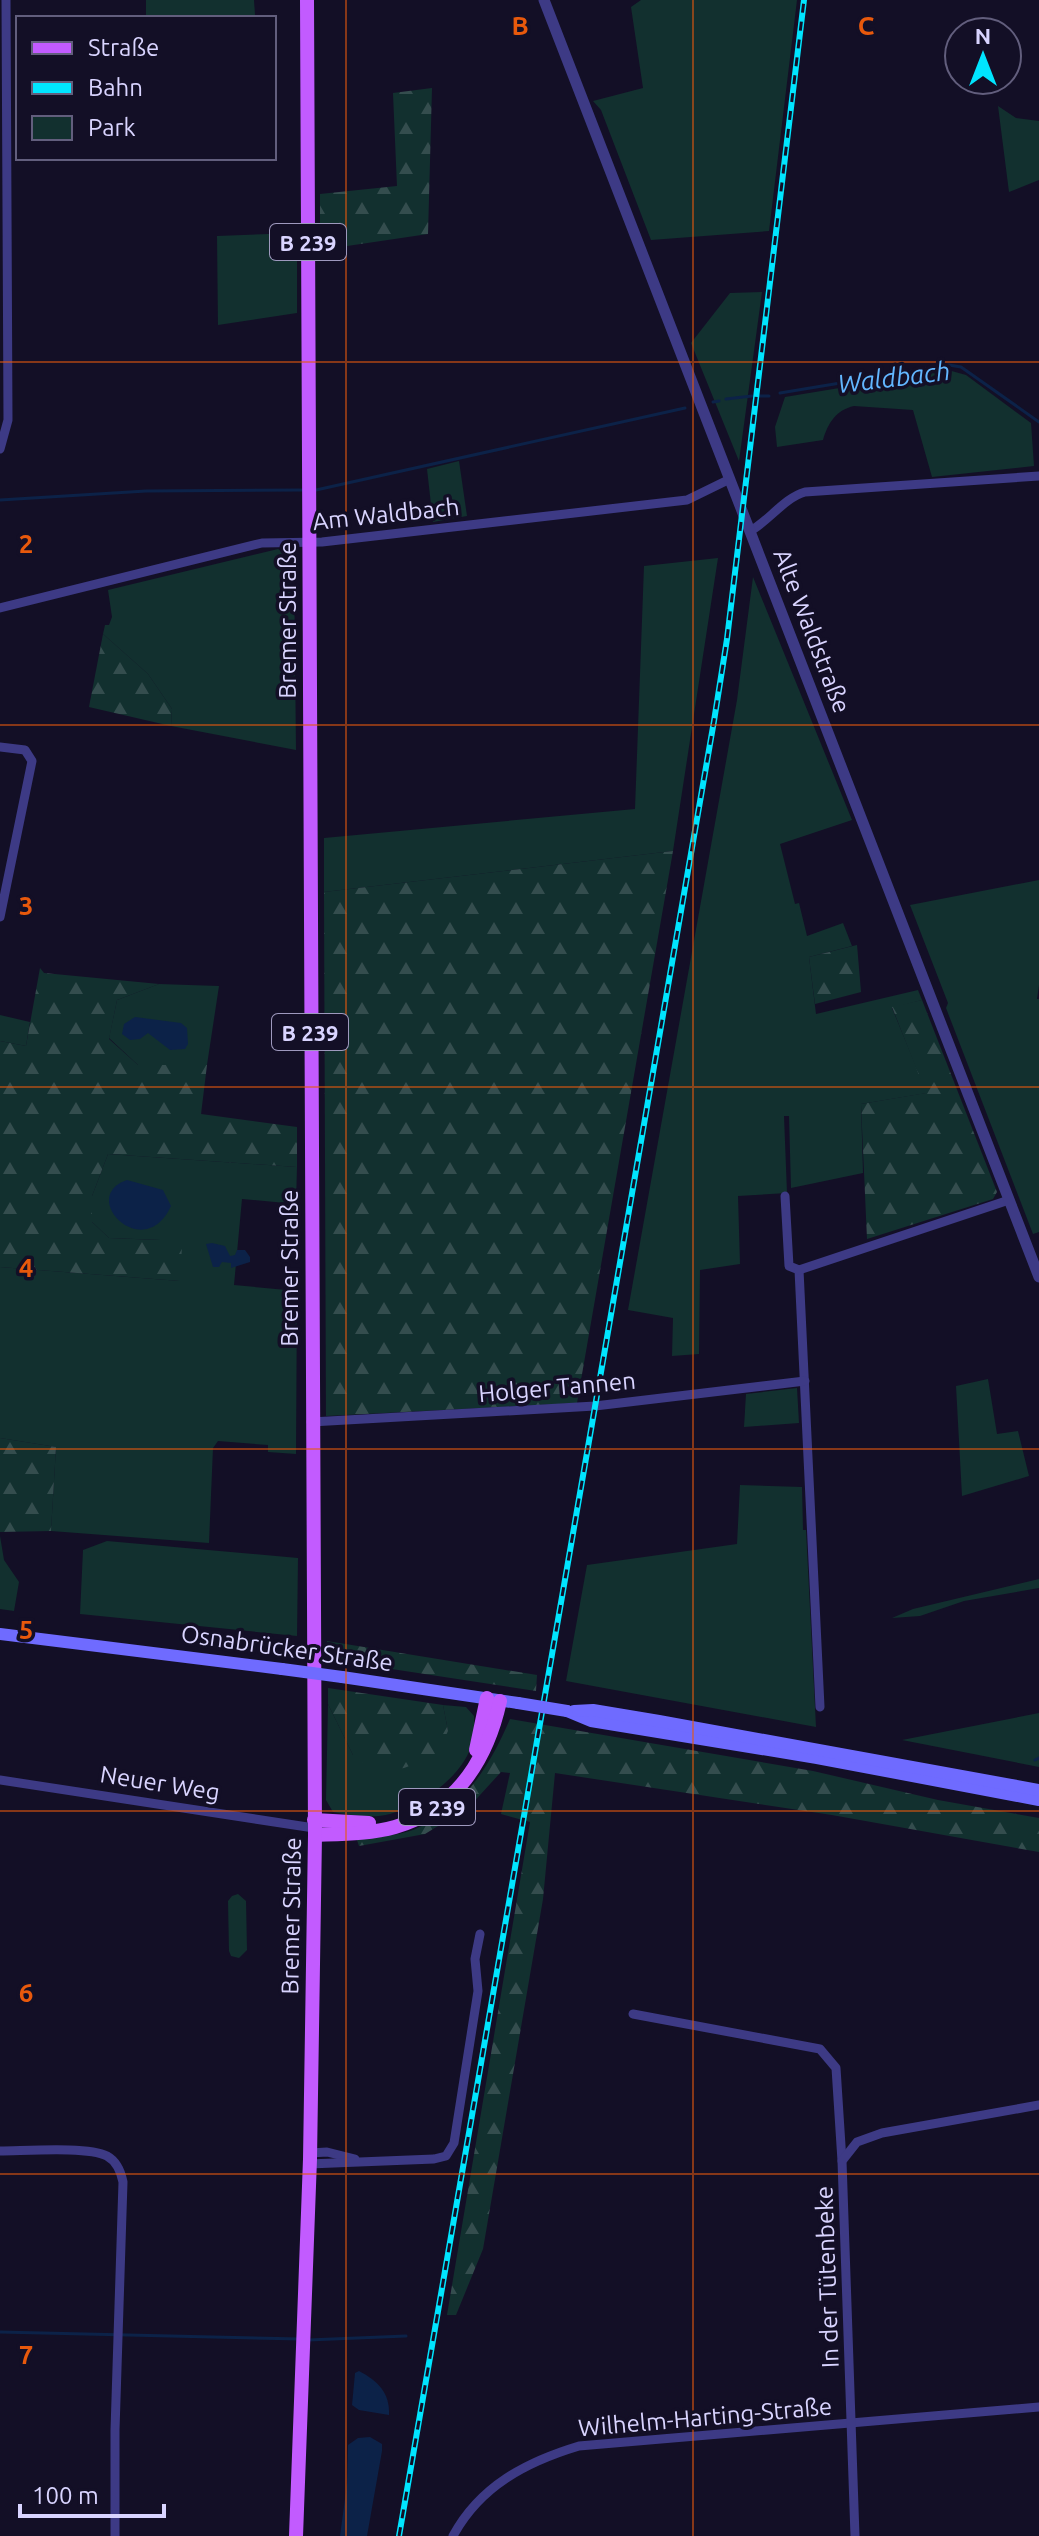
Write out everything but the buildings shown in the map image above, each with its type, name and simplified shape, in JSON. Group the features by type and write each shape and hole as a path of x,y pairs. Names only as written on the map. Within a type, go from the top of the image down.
{"main road":[{"name":"Bremer Straße","path":"296,2536 310,2158 314,1828 307,0"},
{"name":"Osnabrücker Straße","path":"0,1634 342,1677 567,1711 593,1710 1039,1790"},
{"name":"B 239","path":"314,1828 392,1822 418,1811 439,1797 466,1769 480,1743 494,1700"},
{"name":"Osnabrücker Straße","path":"567,1711 591,1721 805,1756 1039,1800"}],"street":[{"path":"0,449 8,420 6,0"},
{"name":"Alte Waldstraße","path":"544,0 1039,1277"},
{"path":"750,531 763,524 797,494 805,492 1039,476"},
{"name":"Am Waldbach","path":"0,608 262,543 308,542 687,500 730,479"},
{"path":"0,747 25,750 32,761 0,917"},
{"path":"785,1196 789,1266 799,1270 1009,1200"},
{"path":"799,1270 820,1707"},
{"name":"Holger Tannen","path":"311,1422 595,1406 805,1381"},
{"name":"Neuer Weg","path":"0,1780 314,1828"},
{"path":"310,2158 327,2152 359,2161 446,2156 454,2143 478,1991 475,1959 480,1934"},
{"name":"In der Tütenbeke","path":"633,2014 820,2049 836,2068 855,2536"},
{"name":"In der Tütenbeke","path":"842,2161 857,2142 882,2133 1039,2105"},
{"path":"0,2151 90,2152 108,2157 120,2171 123,2182 115,2536"},
{"name":"Wilhelm-Harting-Straße","path":"453,2536 482,2497 505,2477 540,2458 579,2446 1039,2407"}],"green space":[{"path":"146,0 254,0 255,15 146,16"},
{"path":"641,0 797,0 769,231 651,240 601,110 593,101 643,88 631,7"},
{"path":"432,88 428,234 320,250 320,194 397,186 393,93"},
{"path":"998,106 1016,118 1039,121 1039,180 1009,192"},
{"path":"297,233 297,313 218,325 217,236"},
{"path":"762,292 739,461 691,343 730,293"},
{"path":"948,370 966,375 1031,423 1034,466 932,477 913,410 854,406 834,418 823,440 777,447 775,427 785,397"},
{"path":"459,461 467,516 433,522 427,469"},
{"path":"278,549 294,558 296,750 171,726 172,709 148,674 103,634 105,625 109,625 112,617 108,590"},
{"path":"718,558 673,851 324,892 324,838 635,809 644,566"},
{"path":"753,577 852,820 780,844 795,904 799,903 807,936 843,923 852,946 809,957 816,1014 918,990 922,1000 892,1008 927,1093 861,1104 863,1173 791,1188 789,1116 784,1116 787,1193 738,1196 740,1264 700,1270 699,1354 672,1356 673,1318 628,1310 737,700"},
{"path":"103,634 148,674 172,709 171,726 89,707"},
{"path":"673,851 577,1403 326,1416 324,892"},
{"path":"1039,880 1039,1232 1033,1234 910,905"},
{"path":"857,945 861,992 815,1004 809,957"},
{"path":"40,968 44,973 159,984 117,1000 109,1039 138,1065 207,1065 201,1114 297,1127 297,1167 108,1154 92,1196 92,1222 109,1238 159,1240 183,1228 180,1281 0,1267 0,1041 26,1046"},
{"path":"159,984 219,986 207,1065 138,1065 109,1038 117,1000"},
{"path":"922,1000 997,1192 993,1199 867,1239 861,1104 926,1093 892,1007"},
{"path":"0,1015 30,1022 26,1046 0,1041"},
{"path":"108,1154 297,1167 296,1204 242,1199 234,1285 297,1291 296,1454 268,1452 268,1445 218,1441 213,1448 209,1543 51,1531 56,1447 0,1438 0,1267 180,1281 160,1240 109,1238 92,1222 92,1196"},
{"path":"988,1379 997,1434 1018,1431 1029,1476 962,1496 956,1386"},
{"path":"797,1388 799,1423 744,1427 746,1394"},
{"path":"0,1438 56,1447 51,1531 0,1532"},
{"path":"740,1485 802,1487 816,1727 566,1681 587,1565 737,1544"},
{"path":"0,1536 4,1560 19,1582 14,1611 0,1609"},
{"path":"107,1541 298,1558 297,1636 80,1614 83,1550"},
{"path":"1039,1579 1039,1588 964,1601 920,1616 892,1618 913,1609"},
{"path":"327,1641 537,1675 536,1691 326,1659"},
{"path":"328,1688 443,1705 448,1731 436,1756 404,1768 376,1772 353,1755 328,1704"},
{"path":"328,1704 353,1755 448,1731 443,1705 466,1707 474,1716 473,1741 461,1766 451,1777 416,1803 390,1814 376,1816 333,1812 326,1800"},
{"path":"1039,1713 1039,1767 902,1740"},
{"path":"510,1719 813,1771 938,1800 1039,1818 1039,1852 832,1815 555,1773 543,1899 483,2249 456,2315 447,2315 530,1822 501,1814 510,1773 501,1772 469,1807 425,1834 359,1846 357,1840 413,1830 446,1811 484,1770"},
{"path":"238,1894 246,1901 247,1950 239,1958 231,1956 229,1951 228,1901"}],"water":[{"path":"135,1017 181,1023 187,1028 188,1044 185,1049 170,1050 148,1033 140,1039 130,1040 122,1034 124,1024"},
{"path":"127,1180 163,1190 171,1206 159,1223 146,1229 132,1228 120,1222 109,1200 113,1188"},
{"path":"206,1244 225,1246 230,1256 235,1255 237,1250 245,1250 250,1262 231,1268 231,1263 222,1262 219,1267 213,1267"},
{"path":"359,2371 382,2388 389,2415 359,2410 352,2405 355,2373"},
{"path":"370,2437 382,2444 382,2451 367,2536 340,2536 347,2484 348,2445 358,2438"}],"waterway":[{"name":"Waldbach","path":"780,393 949,365 961,367 1039,422"},
{"name":"Waldbach","path":"726,399 752,396"},
{"name":"Waldbach","path":"760,396 769,396"},
{"name":"Waldbach","path":"713,402 719,401"},
{"path":"316,490 685,408"},
{"path":"0,500 146,491 304,490"},
{"path":"1035,1760 1039,1758"},
{"path":"0,2332 300,2339"},
{"path":"308,2340 406,2336"}],"railway":[{"path":"399,2536 714,721 727,639 804,0"}]}
